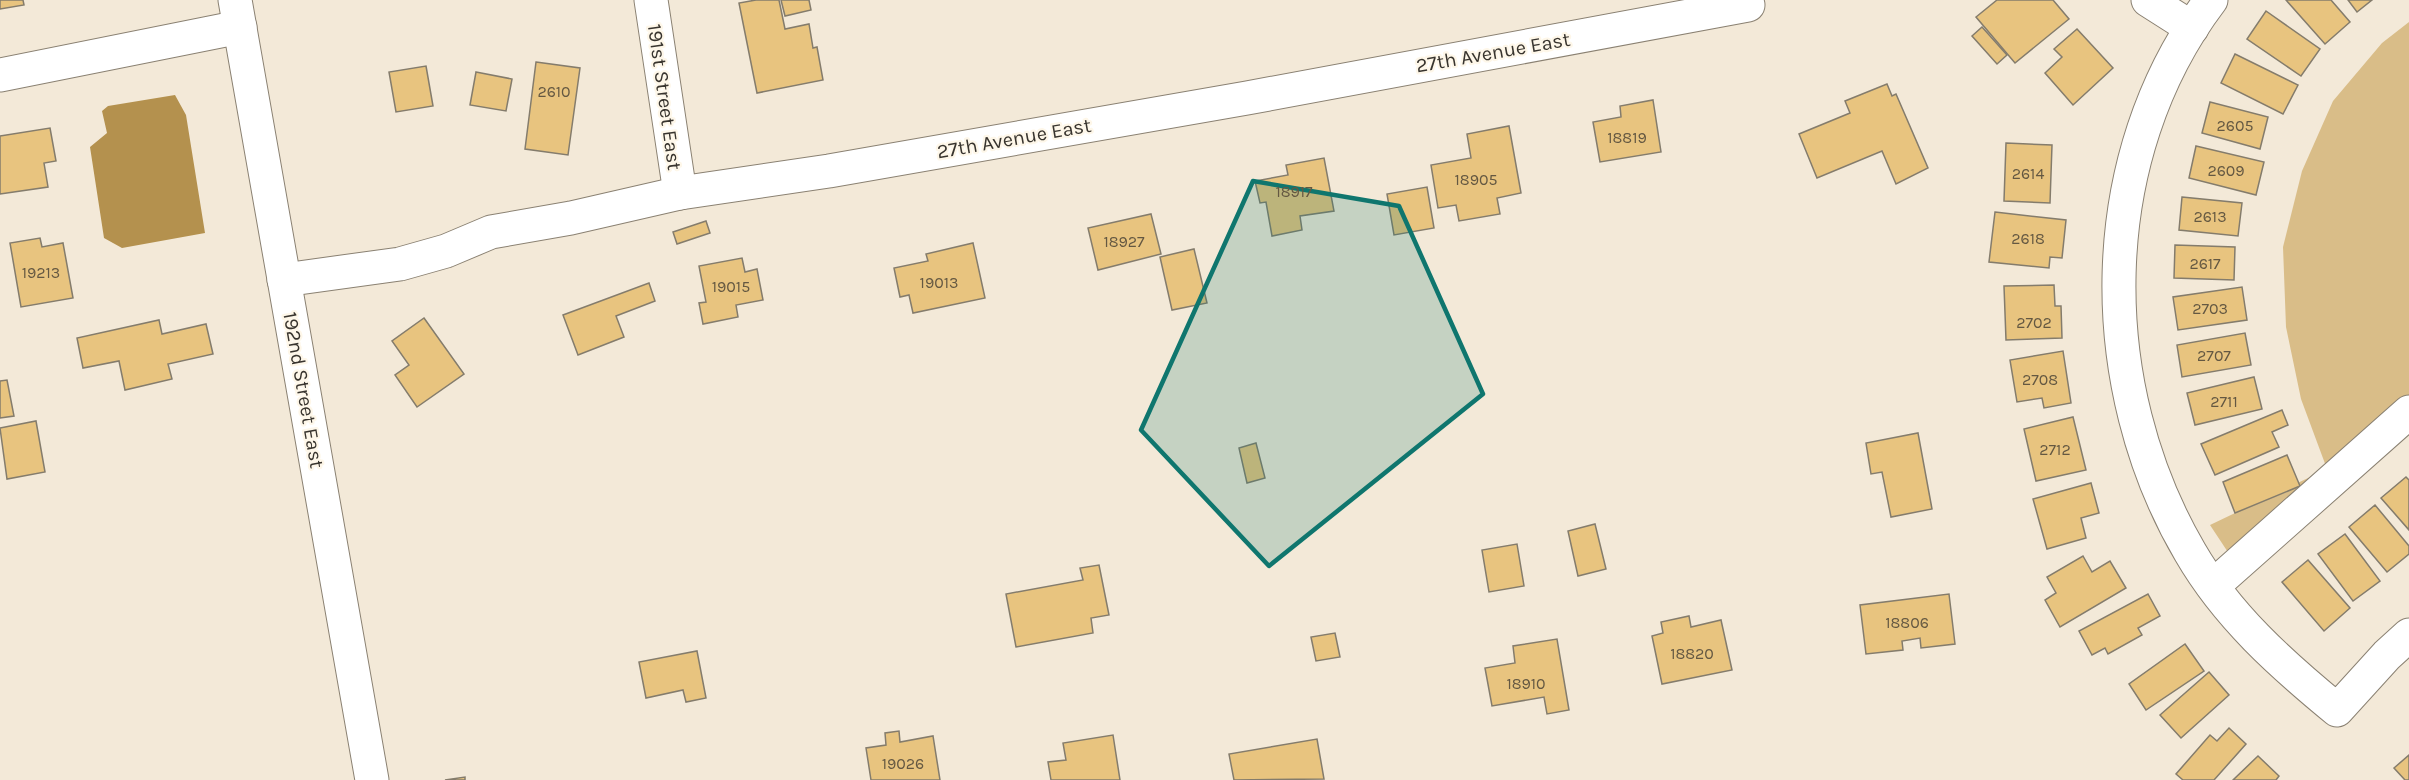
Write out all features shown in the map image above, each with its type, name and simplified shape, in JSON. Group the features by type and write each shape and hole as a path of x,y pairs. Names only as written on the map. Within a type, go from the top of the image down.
{"street":[{"name":"191st Street East","path":"651,0 680,194"},
{"path":"2148,0 2192,28"},
{"path":"2211,0 2192,28 2169,70 2153,109 2133,169 2123,221 2118,274 2119,327 2126,380 2138,431 2158,490 2190,552 2213,586 2248,630 2337,710 2387,655 2409,635"},
{"name":"27th Avenue East","path":"285,280 400,264 446,251 491,232 571,218 680,194 829,171 1247,98 1748,5"},
{"path":"0,75 238,14"},
{"name":"192nd Street East","path":"238,14 372,780"},
{"path":"2213,586 2409,412"}],"highlighted area":[{"path":"1253,181 1399,206 1483,394 1269,566 1141,430"}],"shaded area":[{"path":"2409,22 2409,432 2245,578 2210,525 2327,469 2301,399 2286,327 2283,247 2302,171 2333,101 2382,43"},
{"path":"175,95 186,115 205,233 122,248 104,238 90,147 107,133 102,111 108,106"}],"building":[{"path":"0,0 23,0 24,5 0,9"},
{"path":"779,0 785,29 809,24 813,48 817,47 823,80 757,93 739,3"},
{"path":"781,0 809,0 811,10 785,16"},
{"path":"1997,0 2053,0 2069,19 2015,63 1976,17"},
{"path":"2286,0 2331,0 2350,22 2325,44"},
{"path":"2348,0 2372,0 2357,12"},
{"path":"2266,11 2320,49 2301,76 2247,39"},
{"path":"1982,27 2007,55 1997,64 1972,36"},
{"path":"2077,29 2113,68 2073,105 2045,73 2062,57 2054,49"},
{"path":"2235,54 2298,85 2283,114 2221,83"},
{"path":"536,62 580,68 568,155 525,149"},
{"path":"426,66 433,106 396,112 389,72"},
{"path":"476,72 512,79 506,111 470,105"},
{"path":"1887,84 1892,96 1896,94 1928,168 1896,184 1882,151 1817,178 1799,134 1850,113 1845,101"},
{"path":"1653,100 1661,152 1600,162 1593,122 1621,117 1620,106"},
{"path":"2210,102 2268,117 2260,149 2202,133"},
{"path":"1509,126 1521,193 1497,198 1500,214 1459,221 1456,205 1438,208 1431,165 1471,158 1467,134"},
{"path":"50,128 56,161 44,163 48,187 0,194 0,136"},
{"path":"2006,143 2052,145 2050,203 2004,201"},
{"path":"2196,146 2264,162 2256,195 2189,178"},
{"path":"1324,158 1334,211 1300,216 1302,230 1272,236 1266,202 1260,203 1255,181 1288,175 1286,165"},
{"path":"1427,187 1434,228 1394,235 1387,194"},
{"path":"2182,197 2242,203 2238,236 2179,230"},
{"path":"1995,212 2066,220 2062,258 2050,257 2049,268 1989,262"},
{"path":"1151,214 1161,254 1098,270 1088,228"},
{"path":"706,221 710,233 677,244 673,232"},
{"path":"40,238 42,247 63,243 73,298 21,307 10,243"},
{"path":"973,243 985,298 913,313 909,295 900,297 894,268 928,261 926,254"},
{"path":"2175,245 2235,247 2234,280 2174,278"},
{"path":"1194,249 1207,303 1172,310 1160,257"},
{"path":"742,258 745,272 757,269 763,300 736,305 738,317 703,324 699,303 706,302 699,266"},
{"path":"649,283 655,301 616,316 624,337 578,355 563,315"},
{"path":"2054,285 2055,306 2061,306 2062,338 2006,340 2004,286"},
{"path":"2242,287 2247,320 2178,330 2173,297"},
{"path":"424,318 464,374 417,407 395,375 409,365 392,341"},
{"path":"159,320 162,334 206,324 213,354 168,364 172,379 125,390 119,361 83,368 77,338"},
{"path":"2245,333 2251,365 2182,377 2177,345"},
{"path":"2063,351 2071,403 2044,408 2042,398 2017,402 2010,360"},
{"path":"2254,377 2262,409 2195,425 2187,393"},
{"path":"7,380 14,416 0,418 0,381"},
{"path":"2282,410 2288,425 2272,432 2279,447 2215,475 2201,444"},
{"path":"2073,417 2086,470 2036,481 2024,429"},
{"path":"36,421 45,472 7,479 0,428"},
{"path":"1918,433 1932,509 1891,517 1882,472 1871,474 1866,443"},
{"path":"1256,443 1265,478 1247,483 1239,448"},
{"path":"2287,455 2300,486 2235,513 2223,482"},
{"path":"2406,477 2409,480 2409,530 2381,498"},
{"path":"2091,483 2099,513 2081,518 2086,538 2047,549 2033,499"},
{"path":"2375,505 2409,546 2409,554 2387,572 2349,527"},
{"path":"1595,524 1606,569 1578,576 1568,531"},
{"path":"2345,534 2380,581 2353,601 2318,554"},
{"path":"1517,544 1524,586 1489,592 1482,550"},
{"path":"2083,556 2092,572 2110,561 2126,588 2060,627 2045,600 2056,593 2047,577"},
{"path":"2308,560 2350,608 2324,631 2282,582"},
{"path":"1099,565 1109,615 1091,618 1093,633 1016,647 1006,594 1083,580 1080,568"},
{"path":"1949,594 1955,644 1921,648 1920,638 1902,641 1903,650 1866,654 1860,605"},
{"path":"2148,594 2160,616 2138,628 2142,635 2108,654 2105,648 2092,655 2079,631"},
{"path":"1689,616 1691,627 1721,620 1732,670 1662,684 1652,636 1663,633 1661,622"},
{"path":"1335,633 1340,657 1316,661 1311,637"},
{"path":"1557,639 1569,710 1547,714 1544,697 1492,706 1485,668 1515,663 1513,646"},
{"path":"2185,644 2204,671 2146,710 2129,684"},
{"path":"697,651 706,698 686,702 683,690 646,698 639,662"},
{"path":"2209,672 2229,695 2181,738 2160,715"},
{"path":"2229,728 2246,744 2214,780 2183,780 2176,774 2210,735 2217,741"},
{"path":"899,731 900,742 933,736 940,780 871,780 866,748 886,745 885,733"},
{"path":"1113,735 1120,780 1051,780 1048,762 1066,760 1063,743"},
{"path":"1317,739 1324,779 1234,780 1229,754"},
{"path":"2409,755 2409,780 2405,780 2394,768"},
{"path":"2258,756 2279,776 2276,780 2233,780"},
{"path":"465,777 465,780 445,780"}]}
